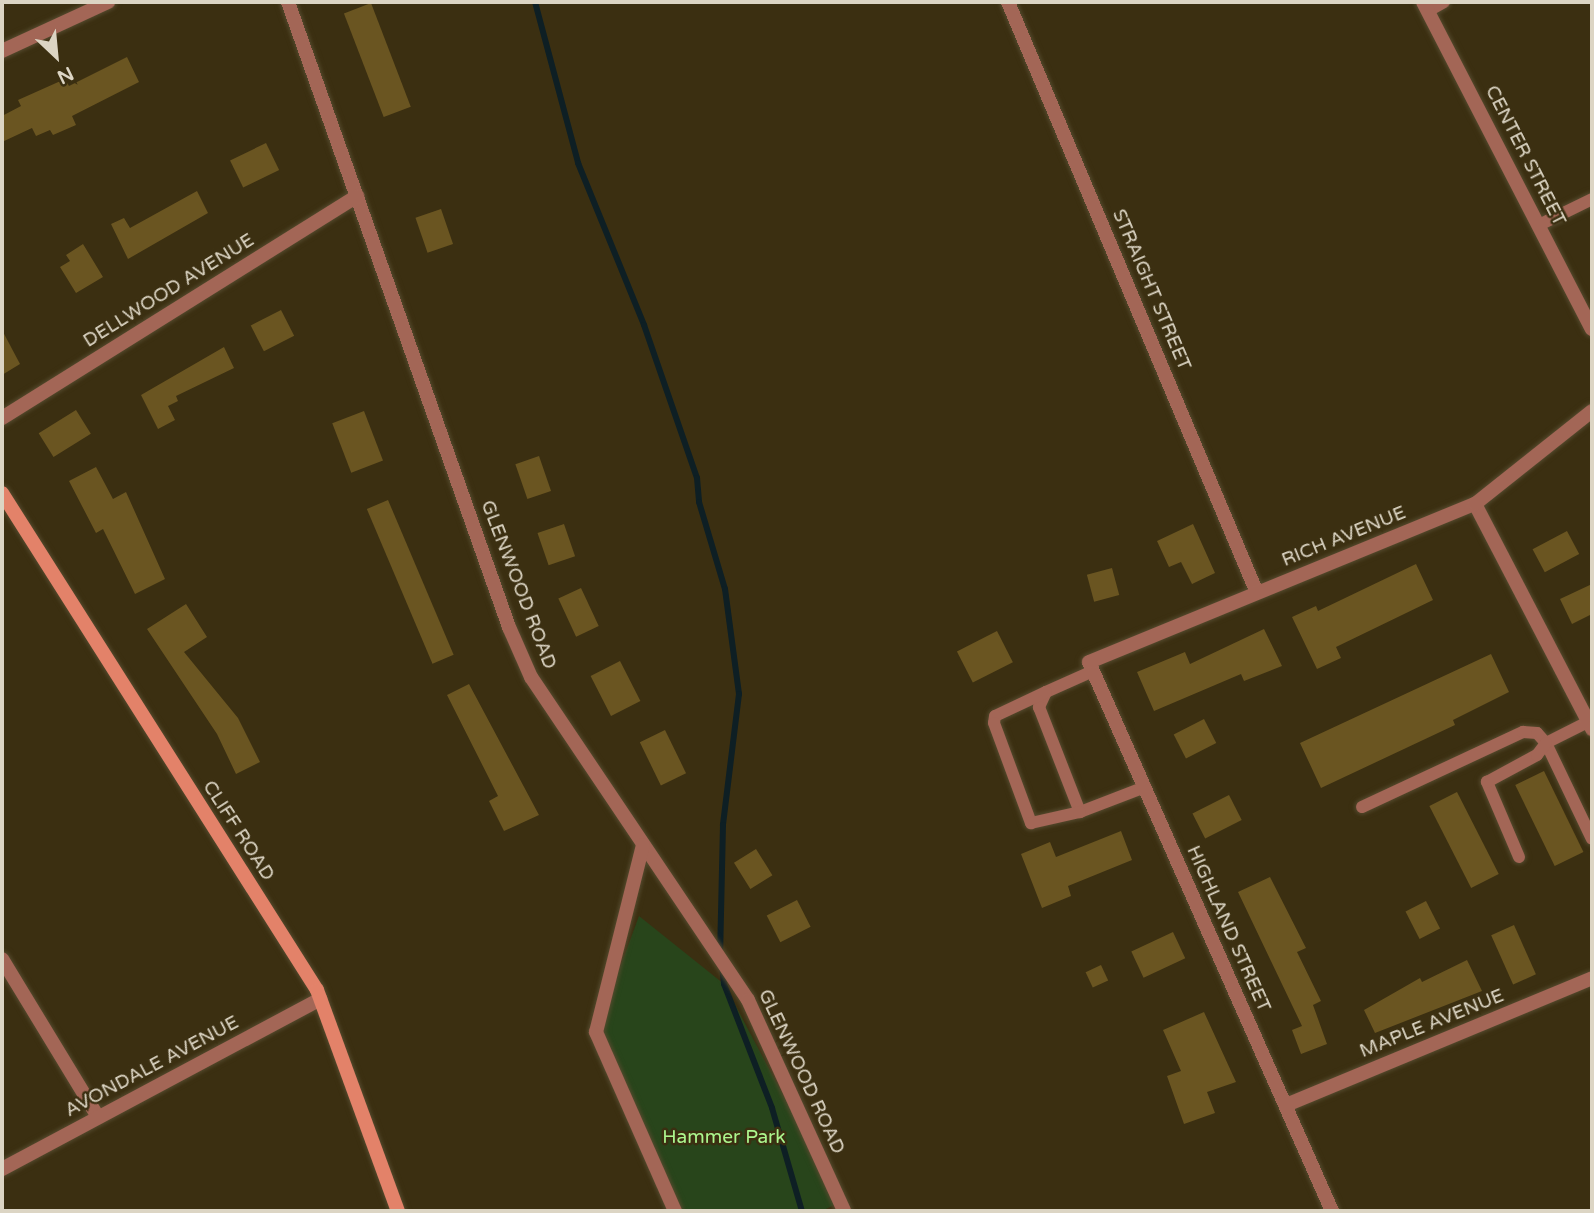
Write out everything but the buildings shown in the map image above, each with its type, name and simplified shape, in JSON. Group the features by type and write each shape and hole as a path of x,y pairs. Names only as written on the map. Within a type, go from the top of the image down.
{"street":[{"path":"2,51 108,2"},
{"name":"GLENWOOD ROAD","path":"288,2 514,639 549,710 748,1000 844,1211"},
{"name":"STRAIGHT STREET","path":"1008,2 1257,593"},
{"name":"CENTER STREET","path":"1425,6 1592,329"},
{"name":"DELLWOOD AVENUE","path":"2,418 356,196"},
{"name":"RICH AVENUE","path":"1091,666 1257,593 1475,504 1592,411"},
{"name":"CLIFF ROAD","path":"2,493 320,999 398,1211"},
{"path":"1475,504 1590,725"},
{"name":"HIGHLAND STREET","path":"1091,666 1332,1211"},
{"path":"643,845 596,1032 675,1211"},
{"path":"2,959 98,1117"},
{"name":"MAPLE AVENUE","path":"1286,1105 1592,978"},
{"name":"AVONDALE AVENUE","path":"2,1169 320,999"}],"lane":[{"path":"1425,6 1444,2"},
{"path":"1539,225 1592,199"},
{"path":"1091,666 1046,692 995,716 994,723 1031,823 1080,812 1145,788"},
{"path":"1046,692 1039,708 1080,812"},
{"path":"1518,857 1487,782 1537,755 1546,743 1590,725"},
{"path":"1362,807 1523,732 1537,733 1546,743 1592,839"}],"green space":[{"name":"Hammer Park","path":"639,916 724,984 840,1202 822,1211 675,1211 596,1032"}],"waterway":[{"path":"535,2 578,163 644,325 697,478 699,502 725,589 739,694 723,825 720,953"},
{"path":"722,967 724,984 772,1108 802,1211"}]}
